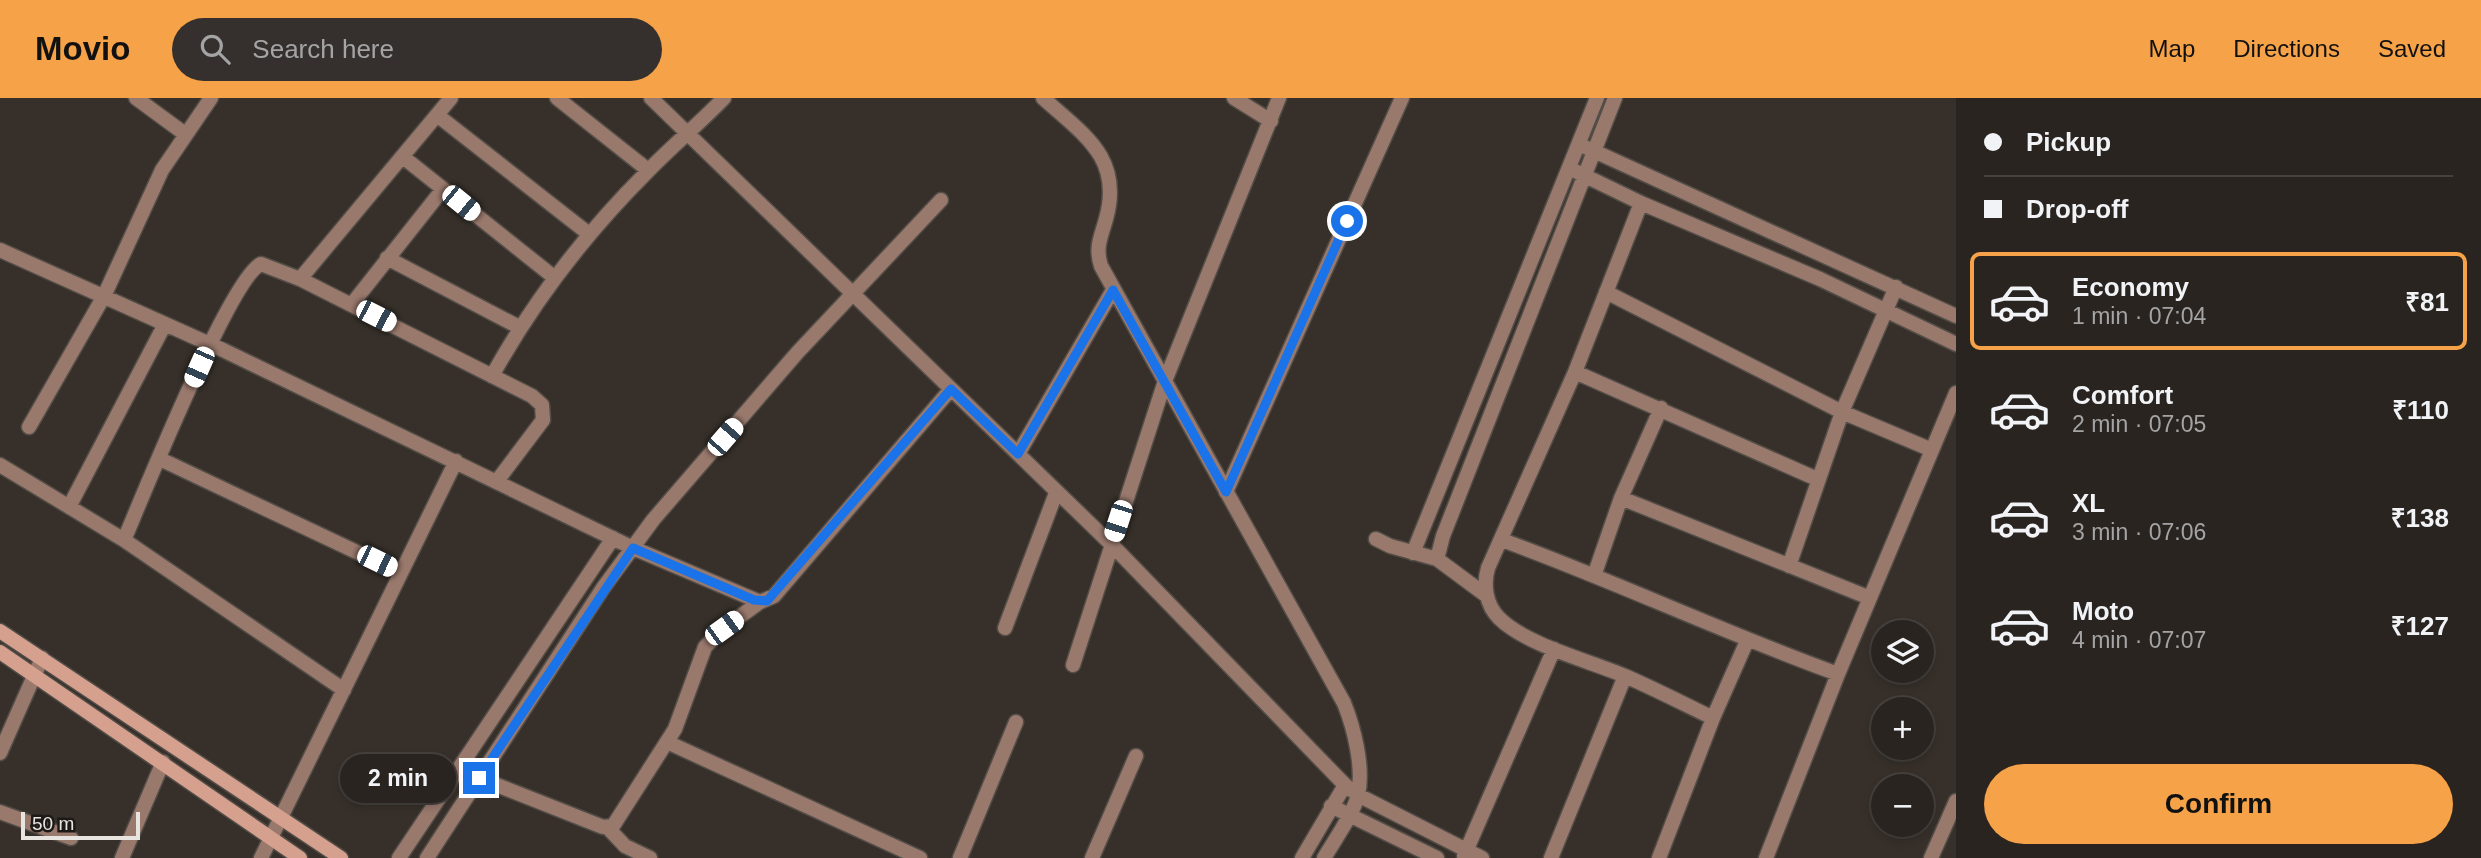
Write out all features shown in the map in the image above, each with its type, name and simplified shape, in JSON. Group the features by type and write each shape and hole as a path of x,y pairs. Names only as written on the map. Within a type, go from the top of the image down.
{"street":[{"path":"136,98 185,134"},
{"path":"29,427 104,296 162,170 211,98"},
{"path":"300,279 451,98"},
{"path":"558,98 648,170"},
{"path":"651,98 1111,544 1345,785 1358,795 1464,854 1482,858"},
{"path":"492,376 519,327 589,234 648,170 690,134 724,98"},
{"path":"1043,98 1106,162 1112,188 1111,201 1097,242 1097,254 1113,290 1343,703 1357,747 1358,795 1324,858"},
{"path":"1234,98 1270,121"},
{"path":"1073,665 1165,381 1279,98"},
{"path":"1226,492 1402,98"},
{"path":"1413,553 1597,98"},
{"path":"1437,559 1443,536 1582,176 1615,98"},
{"path":"437,115 589,234"},
{"path":"1577,144 1956,316"},
{"path":"403,157 555,278"},
{"path":"1568,167 1641,203 1886,309 1956,344"},
{"path":"352,304 443,188"},
{"path":"427,858 633,548 680,489 851,294 942,200"},
{"path":"1641,203 1575,372 1486,574 1487,596 1490,607 1506,624 1554,649 1625,676 1713,718"},
{"path":"0,250 209,344 633,548 761,602"},
{"path":"387,258 519,327"},
{"path":"124,540 209,344 253,268 261,264 352,304 532,396 542,405 543,420 497,481"},
{"path":"1789,566 1842,412 1896,287"},
{"path":"1018,454 1113,290"},
{"path":"1606,292 1842,412 1932,450"},
{"path":"69,508 165,324"},
{"path":"1575,372 1817,479"},
{"path":"608,828 617,823 667,742 683,711 705,647 724,628 774,596 951,389"},
{"path":"1766,858 1838,674 1956,393"},
{"path":"1595,573 1621,498 1661,408"},
{"path":"160,458 401,573"},
{"path":"261,858 278,817 344,690 456,461"},
{"path":"0,465 124,540 344,690"},
{"path":"1005,628 1056,493"},
{"path":"1621,498 1870,598"},
{"path":"399,858 613,538"},
{"path":"1376,539 1437,559 1487,596"},
{"path":"1502,540 1595,573 1747,641 1838,674"},
{"path":"0,631 341,858"},
{"path":"1659,858 1713,718 1747,641"},
{"path":"1464,854 1554,649"},
{"path":"0,652 300,858"},
{"path":"0,753 43,658"},
{"path":"1551,858 1625,676"},
{"path":"960,858 1016,722"},
{"path":"667,742 920,858"},
{"path":"1091,858 1136,756"},
{"path":"122,858 163,762"},
{"path":"479,778 608,828 625,846 650,858"},
{"path":"1303,858 1345,785"},
{"path":"1931,858 1956,801"},
{"path":"1331,806 1437,858"},
{"path":"0,812 71,838"}],"route":[{"path":"479,778 603,588 633,548 754,600 767,601 951,389 1018,454 1113,290 1226,492 1347,221"}]}
